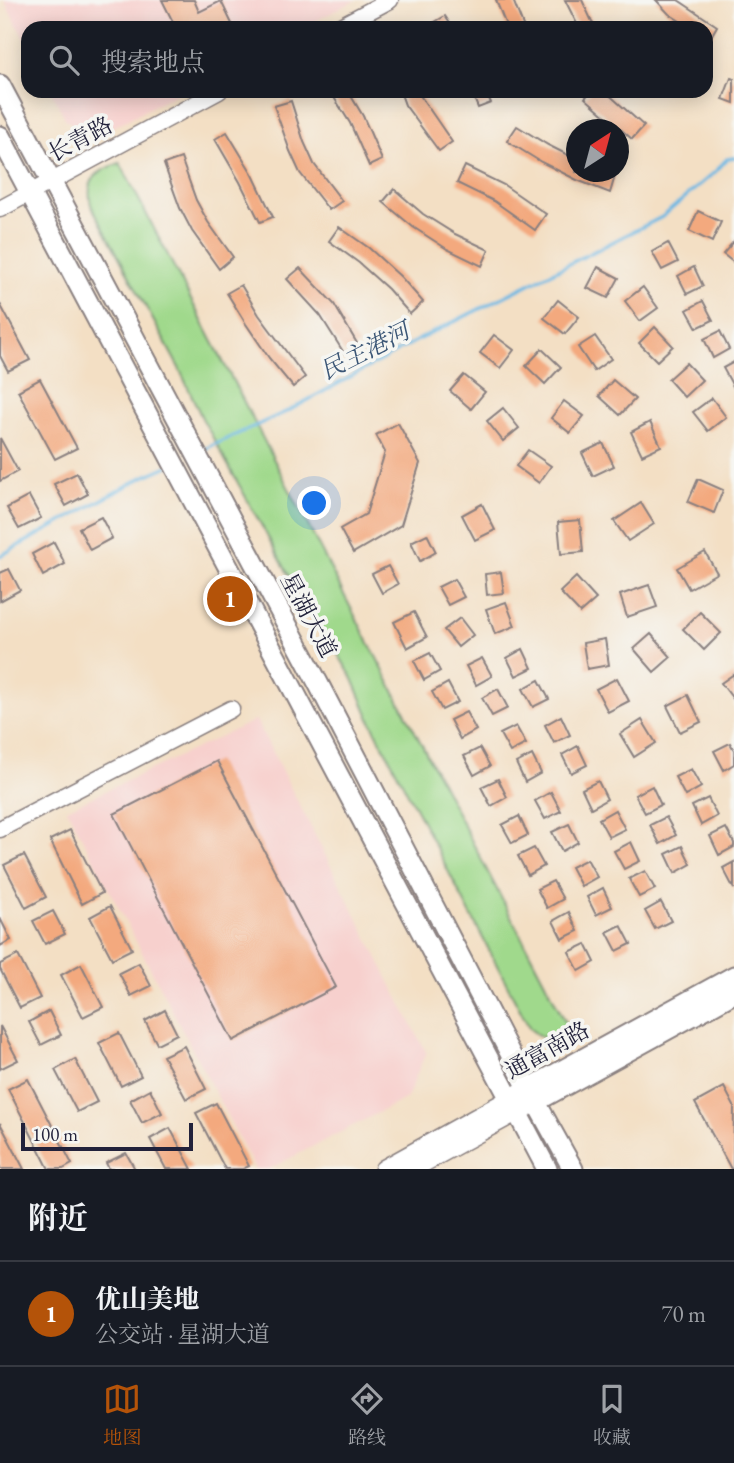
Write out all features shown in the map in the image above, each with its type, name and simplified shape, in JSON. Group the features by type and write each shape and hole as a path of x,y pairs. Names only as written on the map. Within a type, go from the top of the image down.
{"main road":[{"name":"星湖大道","path":"0,85 573,1169"},
{"path":"0,136 547,1169"},
{"name":"通富南路","path":"532,1095 734,975"},
{"name":"通富南路","path":"384,1169 734,993"},
{"name":"通富南路","path":"412,1169 513,1105"}],"street":[{"path":"350,21 390,0"},
{"name":"长青路","path":"0,209 206,98"},
{"path":"0,829 231,709"}],"shaded area":[{"path":"4,0 356,0 316,21 21,21 21,33"},
{"path":"55,98 169,98 94,137 66,120"},
{"path":"256,720 426,1052 407,1098 269,1169 255,1169 67,809"}],"green space":[{"path":"120,163 575,1040 551,1041 530,1029 373,726 353,679 311,615 202,418 179,368 91,205 91,182 105,169"}],"building":[{"path":"162,0 194,0 199,12 221,1 231,21 172,21"},
{"path":"496,0 513,0 521,21 504,21"},
{"path":"565,0 582,0 592,21 576,21"},
{"path":"656,0 678,0 710,21 680,21"},
{"path":"731,78 734,79 734,103 723,99"},
{"path":"334,98 352,98 382,160 369,166 350,123"},
{"path":"402,98 422,98 452,142 439,151"},
{"path":"474,98 489,98 491,103 478,108"},
{"path":"585,98 613,98 644,126 632,139 629,136 629,119 609,119"},
{"path":"291,101 314,164 342,201 329,210 300,173 274,106"},
{"path":"517,126 566,154 566,174 541,162 507,141"},
{"path":"227,132 253,175 273,217 260,222 215,139"},
{"path":"181,158 196,200 233,257 219,269 192,231 180,208 164,164"},
{"path":"465,166 504,185 546,214 535,230 494,201 457,183"},
{"path":"582,182 613,182 610,193"},
{"path":"394,189 423,214 455,234 489,250 482,266 447,249 413,227 383,202"},
{"path":"698,211 721,222 712,242 689,231"},
{"path":"339,227 369,248 401,277 423,302 410,314 388,289 329,241"},
{"path":"734,241 734,263 723,254"},
{"path":"668,243 678,262 662,270 652,252"},
{"path":"598,267 619,278 608,298 587,288"},
{"path":"694,267 703,286 687,294 678,276"},
{"path":"300,268 334,304 358,345 344,353 320,315 287,279"},
{"path":"241,285 259,315 305,377 293,387 269,358 227,293"},
{"path":"643,287 658,308 640,321 625,301"},
{"path":"558,300 579,317 565,334 544,318"},
{"path":"703,301 713,320 697,328 687,310"},
{"path":"0,304 30,360 8,371 0,356"},
{"path":"655,327 673,346 657,361 639,343"},
{"path":"720,331 729,349 713,358 704,339"},
{"path":"494,335 514,350 500,368 480,353"},
{"path":"595,336 611,359 594,371 578,347"},
{"path":"542,349 561,367 545,384 526,366"},
{"path":"734,362 734,388 723,368"},
{"path":"686,363 702,380 684,397 668,379"},
{"path":"464,375 485,392 471,409 450,391"},
{"path":"40,379 77,448 55,459 18,391"},
{"path":"613,380 635,399 620,415 599,396"},
{"path":"712,398 726,417 708,431 693,412"},
{"path":"564,401 584,416 570,433 551,418"},
{"path":"503,408 519,428 503,441 487,421"},
{"path":"650,422 661,446 642,455 631,432"},
{"path":"398,423 420,463 401,525 353,553 340,529 366,514 385,452 376,435"},
{"path":"0,438 18,471 0,481"},
{"path":"603,443 614,466 593,476 582,453"},
{"path":"528,450 551,466 539,483 516,466"},
{"path":"77,473 88,494 66,506 54,484"},
{"path":"698,479 723,490 714,513 688,502"},
{"path":"29,496 41,518 19,529 7,508"},
{"path":"641,503 654,524 628,541 614,521"},
{"path":"482,504 495,530 475,540 462,515"},
{"path":"101,517 112,538 90,550 79,528"},
{"path":"580,520 583,552 561,554 558,522"},
{"path":"427,534 436,552 420,561 411,542"},
{"path":"54,542 65,564 43,576 32,554"},
{"path":"705,552 717,573 689,589 677,568"},
{"path":"388,566 398,584 382,593 372,574"},
{"path":"9,569 20,590 0,601 0,573"},
{"path":"501,572 504,593 487,595 485,574"},
{"path":"576,577 596,599 580,613 560,592"},
{"path":"454,579 464,597 448,605 438,587"},
{"path":"649,585 657,607 627,617 620,595"},
{"path":"506,602 515,626 495,634 486,609"},
{"path":"414,612 427,637 407,648 394,622"},
{"path":"700,612 721,633 704,650 683,629"},
{"path":"460,618 473,635 458,647 444,630"},
{"path":"651,634 671,657 654,672 634,649"},
{"path":"605,639 609,665 587,669 583,643"},
{"path":"523,649 532,668 516,676 507,658"},
{"path":"430,653 440,671 424,680 414,661"},
{"path":"482,658 492,676 476,685 466,666"},
{"path":"734,674 734,700 721,683"},
{"path":"617,678 629,701 608,712 596,689"},
{"path":"539,680 549,699 533,707 523,689"},
{"path":"448,683 458,702 442,710 432,692"},
{"path":"498,689 508,708 492,716 482,698"},
{"path":"688,695 701,722 680,732 667,706"},
{"path":"466,712 476,730 460,739 450,720"},
{"path":"561,716 570,735 554,743 545,725"},
{"path":"642,720 656,743 634,757 620,734"},
{"path":"516,726 526,744 510,752 500,734"},
{"path":"730,743 734,750 734,764 724,770 714,751"},
{"path":"578,746 587,765 571,773 562,755"},
{"path":"480,748 490,766 474,775 464,756"},
{"path":"532,755 541,773 525,782 516,763"},
{"path":"217,761 336,987 233,1041 114,814"},
{"path":"691,769 701,787 685,796 675,777"},
{"path":"498,779 507,797 491,806 481,787"},
{"path":"598,781 607,799 591,808 582,789"},
{"path":"652,786 661,805 645,813 635,795"},
{"path":"551,792 561,811 545,819 535,801"},
{"path":"708,798 717,816 701,825 692,806"},
{"path":"615,810 625,829 609,837 599,819"},
{"path":"519,816 528,835 512,843 502,825"},
{"path":"666,817 676,835 660,844 650,825"},
{"path":"569,824 578,842 562,851 552,832"},
{"path":"726,828 734,847 719,855 710,836"},
{"path":"70,830 102,893 82,904 50,840"},
{"path":"631,842 640,861 624,869 614,851"},
{"path":"682,846 691,864 675,873 666,854"},
{"path":"534,848 544,866 528,875 518,856"},
{"path":"24,855 46,897 26,908 4,865"},
{"path":"587,859 597,877 581,886 571,867"},
{"path":"734,862 734,889 723,868"},
{"path":"645,871 655,889 639,897 629,879"},
{"path":"553,881 563,899 547,908 537,889"},
{"path":"603,888 612,907 596,915 587,897"},
{"path":"661,902 671,921 655,929 645,911"},
{"path":"110,906 132,949 112,959 90,917"},
{"path":"53,911 65,934 45,944 33,921"},
{"path":"569,912 578,931 562,939 553,921"},
{"path":"0,918 11,940 0,946"},
{"path":"621,925 631,944 617,951 607,932"},
{"path":"586,944 595,962 579,971 569,952"},
{"path":"18,955 40,998 20,1008 0,969 0,964"},
{"path":"139,963 151,986 131,996 119,973"},
{"path":"81,964 103,1007 83,1017 61,975"},
{"path":"165,1010 177,1034 157,1044 145,1021"},
{"path":"49,1011 61,1035 41,1045 29,1022"},
{"path":"0,1026 18,1060 0,1069"},
{"path":"119,1033 141,1076 121,1086 99,1043"},
{"path":"184,1046 206,1089 186,1099 163,1056"},
{"path":"75,1059 97,1102 77,1112 55,1070"},
{"path":"28,1079 72,1164 63,1169 49,1169 8,1089"},
{"path":"724,1087 734,1106 733,1169 695,1103"},
{"path":"150,1089 162,1113 142,1123 130,1100"},
{"path":"216,1103 249,1166 243,1169 225,1169 196,1113"},
{"path":"0,1123 24,1169 0,1169"},
{"path":"170,1128 192,1169 166,1169 150,1139"},
{"path":"126,1153 135,1169 109,1169 106,1163"}],"waterway":[{"name":"民主港河","path":"200,451 288,411 416,341 662,217 727,159 734,158"},
{"name":"民主港河","path":"0,556 143,477 168,466"}],"place":[{"name":"优山美地","path":"230,599"}]}
